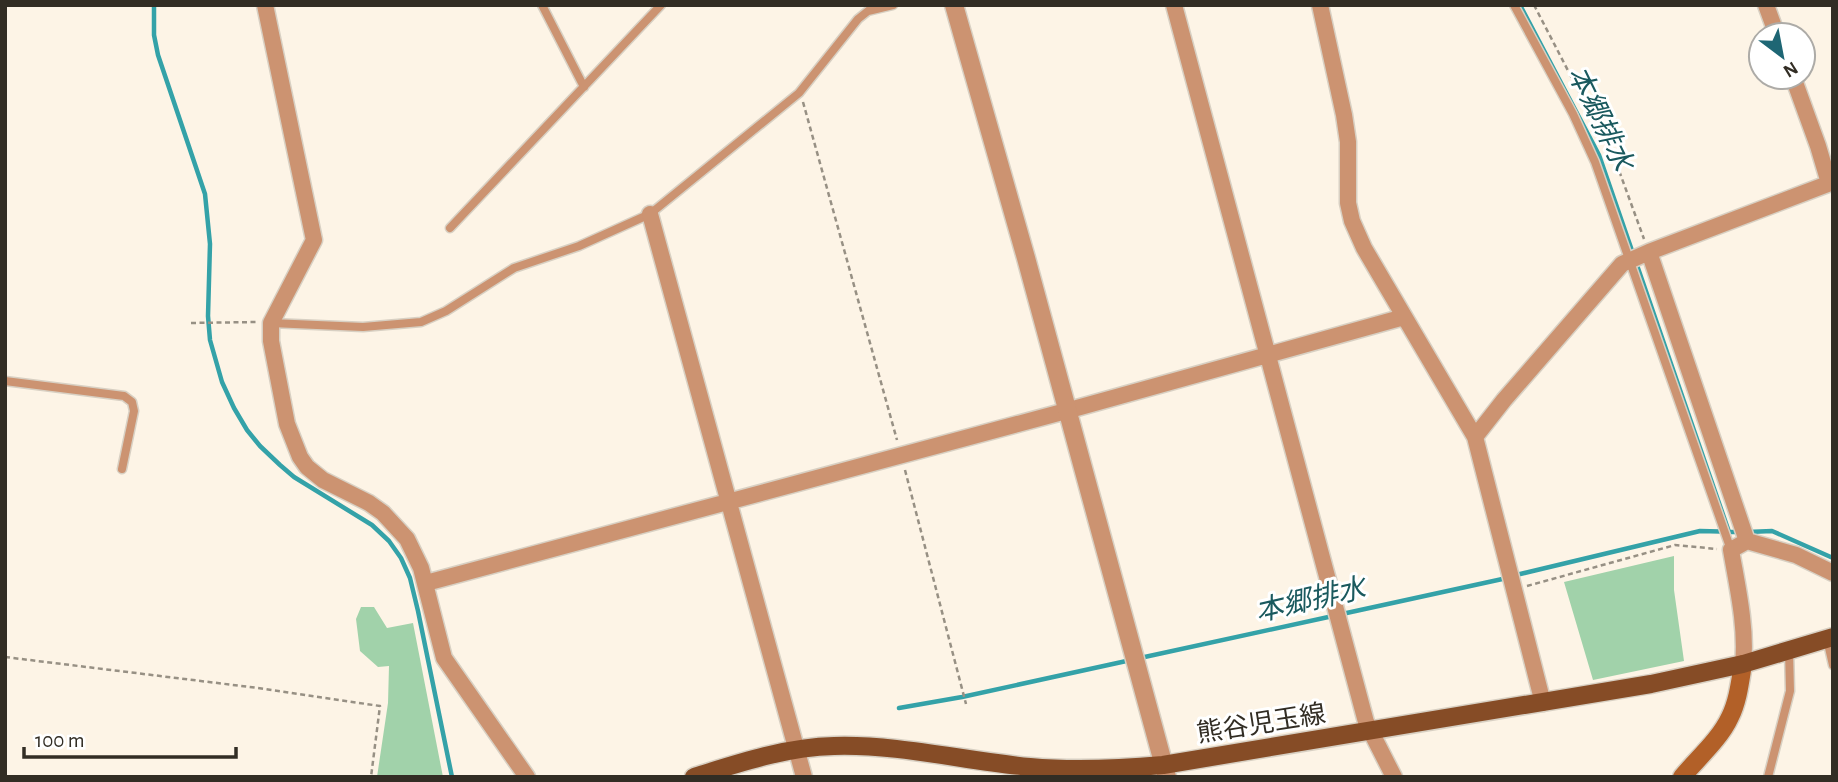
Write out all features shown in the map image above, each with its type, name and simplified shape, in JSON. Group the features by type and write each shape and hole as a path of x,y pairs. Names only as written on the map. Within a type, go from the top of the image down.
{"main road":[{"name":"熊谷児玉線","path":"694,777 751,759 797,749 832,746 862,746 1029,767 1165,771 1370,732 1651,684 1743,664 1830,638"},
{"path":"1682,777 1731,717 1743,664"}],"street":[{"path":"265,5 314,240 271,323 271,341 287,424 300,457 315,475 369,503 397,526 407,540 426,583 443,659 527,777"},
{"path":"954,5 1026,258 1165,771"},
{"path":"1174,5 1366,722 1394,777"},
{"path":"1320,5 1345,115 1348,203 1352,221 1364,248 1475,437 1544,703"},
{"path":"1475,437 1622,264 1649,251 1831,182 1798,91"},
{"path":"650,214 804,777"},
{"path":"1649,251 1747,541"},
{"path":"426,583 1405,317"},
{"path":"1743,664 1739,597 1731,550 1747,541 1797,555 1833,573"}],"lane":[{"path":"542,5 584,87"},
{"path":"450,228 661,5"},
{"path":"271,323 363,327 421,322 446,311 514,268 579,246 650,214 799,93 858,19 868,11 893,5"},
{"path":"1514,5 1573,114 1595,162 1731,550"},
{"path":"5,380 124,396 132,402 134,411 122,469"},
{"path":"1830,638 1833,665"},
{"path":"1768,777 1790,691 1789,650"}],"path":[{"path":"1534,5 1616,165 1649,251"},
{"path":"799,93 806,108 966,704"},
{"path":"191,323 271,323"},
{"path":"1515,589 1675,545 1731,550"},
{"path":"5,657 380,706 372,777"}],"green space":[{"path":"1674,556 1674,590 1684,661 1593,680 1564,582"},
{"path":"361,607 374,607 387,628 413,623 443,777 377,777 388,703 389,666 378,667 360,651 356,619"}],"waterway":[{"path":"154,5 154,35 158,55 205,194 210,244 210,340 222,382 247,430 260,446 294,477 372,525 389,541 401,558 410,578 418,611 452,777"},
{"name":"本郷排水","path":"1520,5 1599,155 1729,532"},
{"name":"本郷排水","path":"1516,575 1700,531 1740,532"},
{"name":"本郷排水","path":"1748,532 1772,531 1833,558"},
{"name":"本郷排水","path":"1342,614 1507,578"},
{"name":"本郷排水","path":"1140,658 1333,616"},
{"name":"本郷排水","path":"899,708 1131,660"}]}
